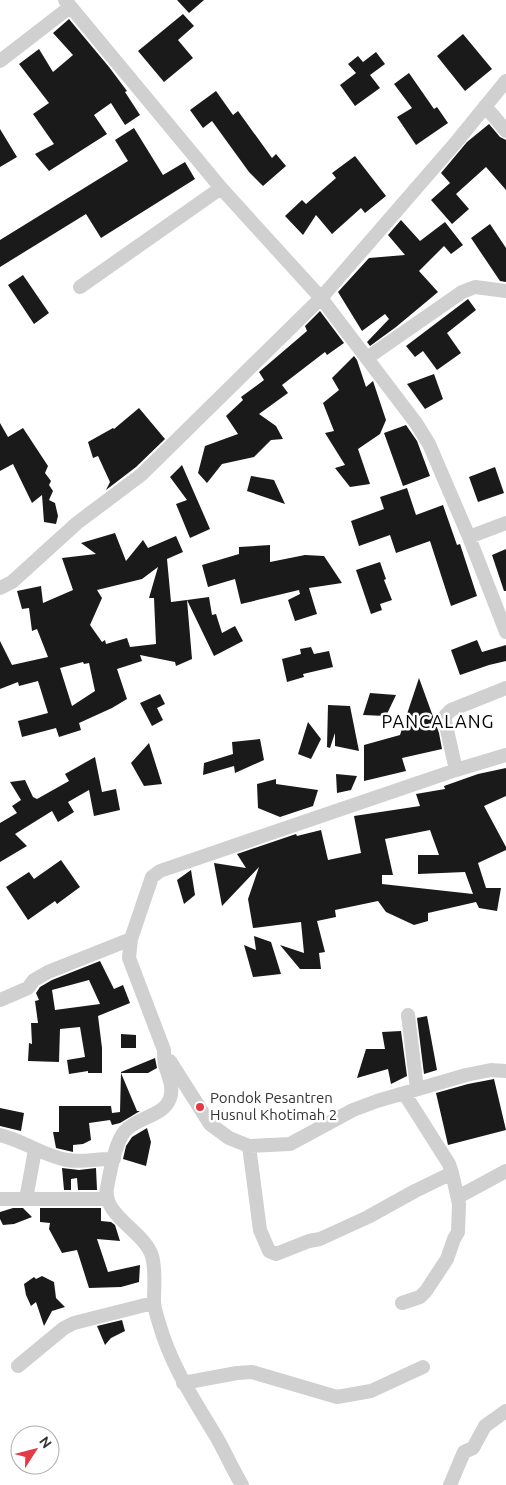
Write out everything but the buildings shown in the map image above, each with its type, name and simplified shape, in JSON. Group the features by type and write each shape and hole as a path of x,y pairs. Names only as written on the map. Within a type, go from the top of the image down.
{"street":[{"path":"0,60 67,4 221,188 321,298 394,392 429,444 469,537 506,632"},
{"path":"0,588 12,582 77,522 141,475 321,298 506,81"},
{"path":"485,106 506,131"},
{"path":"80,288 221,188"},
{"path":"367,358 462,292 474,288 506,291"},
{"path":"469,537 506,523"},
{"path":"456,770 445,716 451,710 506,688"},
{"path":"506,755 456,770 160,871 152,877 131,939 129,958 155,1031 164,1050 210,1124 229,1138 249,1146 290,1144 353,1110 466,1075 491,1070 506,1071"},
{"path":"0,1000 28,988 34,980 48,972 131,939"},
{"path":"402,1303 420,1296 426,1291 447,1260 458,1232 458,1197 449,1164 410,1091 408,1015"},
{"path":"164,1050 165,1065 171,1082 171,1097 166,1107 135,1123 126,1130 118,1142 106,1191 107,1199 114,1210 144,1242 152,1255 155,1290 153,1303 166,1348 183,1383 218,1440 242,1485"},
{"path":"0,1135 35,1150 66,1160 114,1159"},
{"path":"249,1146 260,1230 266,1248 271,1253 276,1254 308,1241 320,1239 368,1217 452,1173"},
{"path":"26,1199 35,1150"},
{"path":"458,1197 506,1171"},
{"path":"0,1198 107,1199"},
{"path":"18,1366 64,1328 74,1323 153,1303"},
{"path":"183,1383 236,1373 252,1372 337,1397 371,1391 423,1367"},
{"path":"450,1485 464,1452 472,1448 485,1426 506,1411"}],"place":[{"name":"Pondok Pesantren Husnul Khotimah 2","path":"200,1107"}],"district":[{"name":"PANCALANG","path":"438,722"}]}
